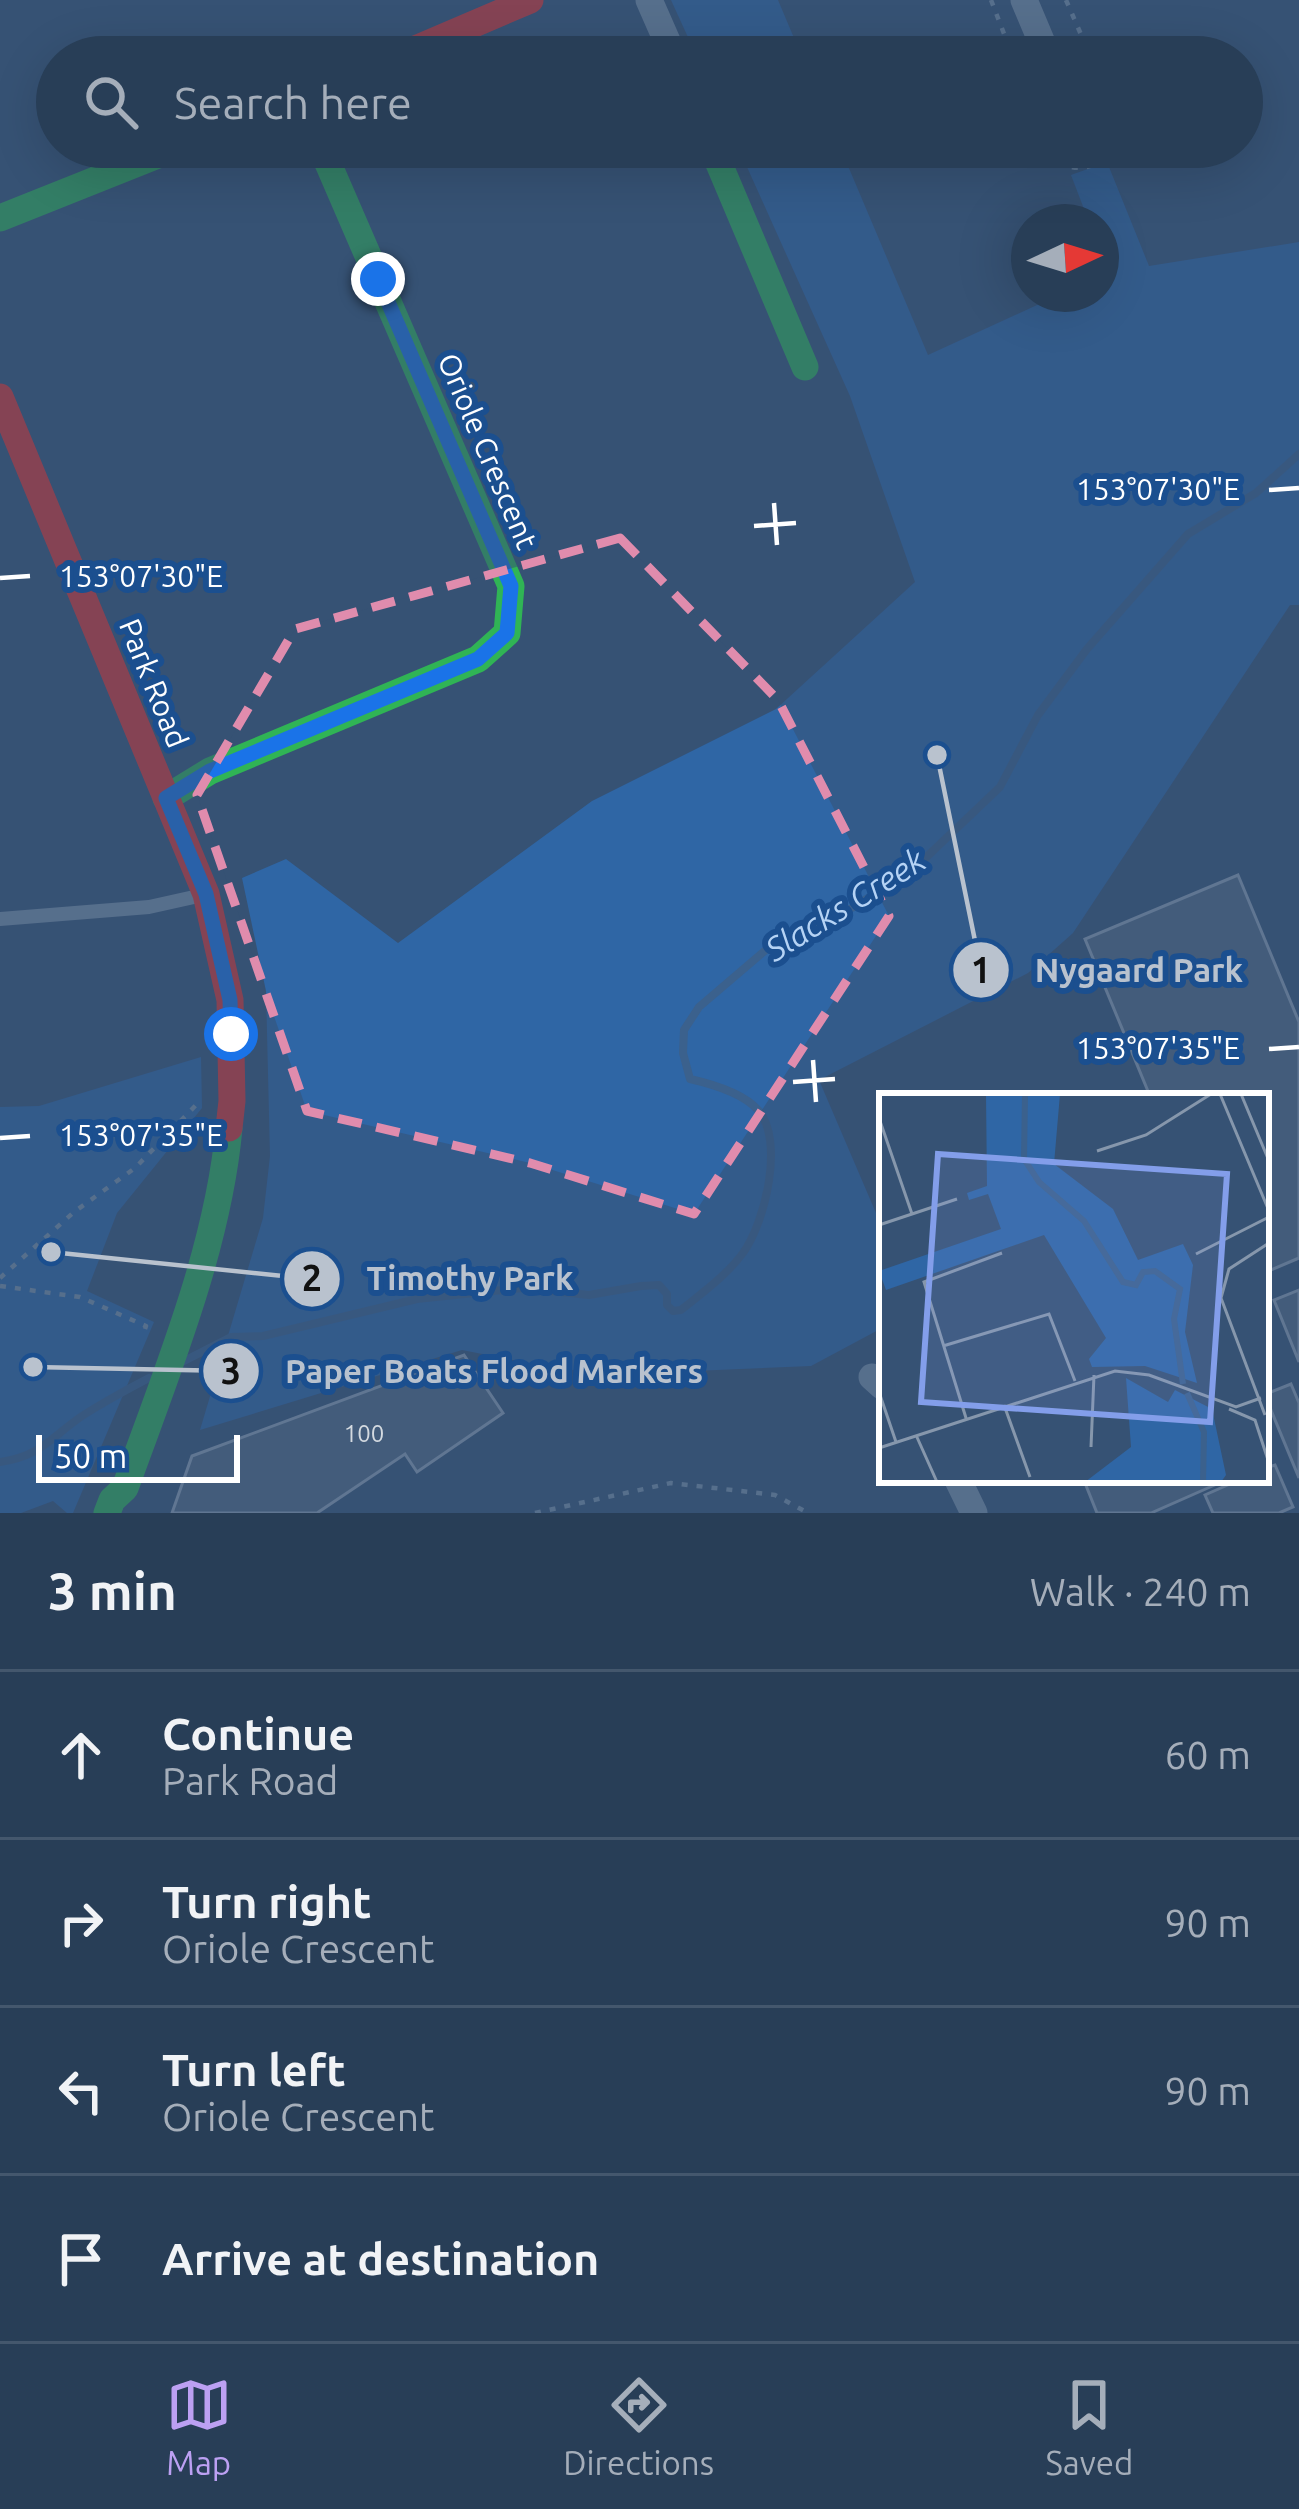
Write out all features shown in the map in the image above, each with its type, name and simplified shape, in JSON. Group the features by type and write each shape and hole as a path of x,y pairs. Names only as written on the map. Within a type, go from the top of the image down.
{"street":[{"path":"446,36 530,0"},
{"path":"649,0 665,36"},
{"path":"1024,0 1039,36"},
{"path":"0,218 125,168"},
{"name":"Oriole Crescent","path":"166,798 210,771 478,659 507,633 511,586 330,168"},
{"path":"721,168 805,367"},
{"name":"Park Road","path":"0,397 9,441 206,894 230,1000 232,1101 225,1176 126,1500 112,1500 107,1513"},
{"path":"959,1483 974,1513"}],"lane":[{"path":"0,919 149,908 206,894"}],"path":[{"path":"991,0 1005,36"},
{"path":"1066,0 1081,36"},
{"path":"0,1282 74,1212 135,1168 200,1101 232,1101"},
{"path":"0,1282 80,1297 146,1326 143,1337"},
{"path":"536,1513 671,1484 776,1496 808,1513"}],"highlighted area":[{"path":"620,538 778,700 889,916 694,1214 530,1163 307,1111 197,795 295,629"}],"shaded area":[{"path":"671,0 778,0 793,36 687,36"},
{"path":"747,168 849,168 928,355 1022,312 1119,312 1119,204 1082,204 1071,175 1090,168 1109,168 1149,266 1299,242 1299,605 1290,605 1073,933 1028,973 819,1080 879,1220 879,1330 811,1366 563,1370 462,1350 200,1430 263,1218 270,1156 266,991 242,878 286,859 398,943 592,801 776,709 915,582 850,396"},
{"path":"201,1057 202,1108 117,1213 87,1291 154,1322 73,1513 53,1501 21,1513 0,1513 0,1107 39,1106"}],"building":[{"path":"1238,875 1299,1022 1299,1258 1269,1271 1269,1093 1149,1093 1085,939"},
{"path":"1299,1290 1299,1362 1274,1300"},
{"path":"464,1355 503,1413 417,1472 405,1454 317,1513 172,1513 192,1456"},
{"path":"1291,1384 1299,1403 1299,1478 1269,1405 1269,1393"},
{"path":"1275,1465 1293,1507 1279,1513 1213,1513 1205,1495 1232,1483 1269,1483 1269,1467"},
{"path":"1085,1483 1219,1483 1151,1513 1097,1513"}],"waterway":[{"name":"Slacks Creek","path":"184,1361 231,1337 263,1336 417,1299 523,1288 589,1295 659,1285 673,1311 706,1290 737,1261 751,1239 765,1202 771,1161 766,1124 758,1110 736,1094 690,1079 683,1053 684,1030 699,1007 768,948 854,907 917,866 1000,787 1038,715 1087,649 1188,534 1256,493 1299,454"},
{"name":"Slacks Creek","path":"0,1462 36,1451 82,1416 149,1378"}],"traffic: fast":[{"path":"0,218 125,168"},
{"path":"166,798 210,771 478,659 507,633 511,586 330,168"},
{"path":"721,168 805,367"},
{"path":"107,1513 125,1488 188,1311 214,1219 229,1128"}],"traffic: jam":[{"path":"446,36 530,0"},
{"path":"0,397 206,894 230,1000 229,1128"}],"place":[{"name":"Nygaard Park","path":"937,755"},
{"name":"Timothy Park","path":"51,1252"},
{"name":"Paper Boats Flood Markers","path":"33,1367"}],"route":[{"path":"231,1034 230,1000 206,894 166,798 210,771 478,659 507,633 511,586 378,279"}]}
